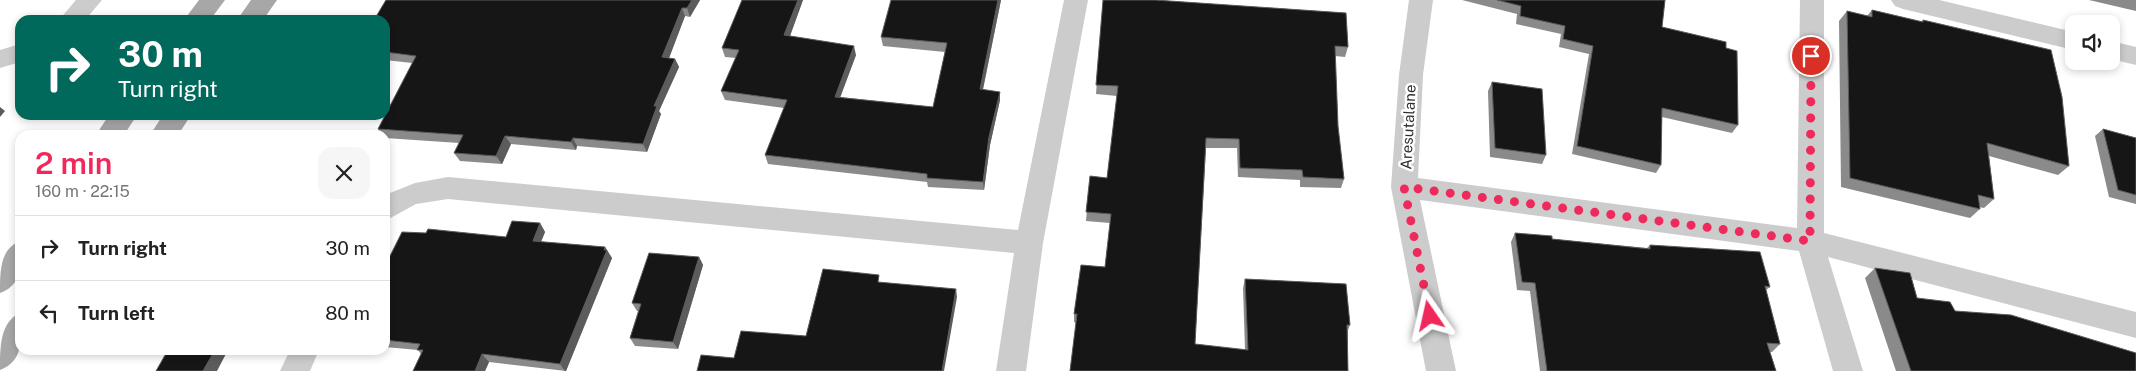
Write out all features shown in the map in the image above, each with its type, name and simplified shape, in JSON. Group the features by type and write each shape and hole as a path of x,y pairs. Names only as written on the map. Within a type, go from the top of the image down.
{"main road":[{"path":"200,15 213,0"},
{"path":"253,15 265,0"},
{"path":"0,280 15,260"},
{"path":"0,356 15,334"}],"street":[{"path":"76,15 90,0"},
{"path":"1011,371 1030,243 1076,0"},
{"name":"Aresutalane","path":"1421,0 1411,75 1404,187 1442,371"},
{"path":"1812,0 1810,241 1848,371"},
{"path":"1903,0 2065,39"},
{"path":"2120,52 2136,56"},
{"path":"0,59 15,54"},
{"path":"1404,187 1810,241 2136,326"},
{"path":"390,206 414,191 448,188 1030,243"},
{"path":"295,371 303,355"}],"building":[{"path":"386,0 692,0 687,8 682,8 662,57 675,59 654,106 657,106 643,144 573,138 571,142 505,136 496,156 454,153 463,135 378,129 383,120 390,120 390,106 416,56 390,53 390,15 377,15"},
{"path":"742,0 798,0 784,35 854,46 835,97 933,107 947,43 881,37 891,0 998,0 980,89 1000,92 989,137 983,182 927,178 927,174 765,155 787,100 721,91 739,50 722,48"},
{"path":"1103,0 1155,0 1346,13 1348,47 1335,46 1338,126 1344,179 1303,177 1302,170 1240,168 1239,139 1206,138 1195,344 1248,350 1245,279 1346,284 1350,325 1347,325 1348,371 1070,371 1077,314 1074,314 1081,265 1105,267 1111,214 1086,212 1090,176 1107,178 1118,86 1096,85"},
{"path":"1497,0 1665,0 1662,27 1726,42 1726,48 1737,51 1738,125 1662,108 1661,165 1577,146 1593,46 1563,39 1565,26 1520,16 1521,6"},
{"path":"1872,10 2051,50 2062,97 2069,166 1987,143 1994,199 1978,195 1980,209 1850,178 1847,11 1872,17"},
{"path":"1492,82 1542,89 1546,155 1495,148"},
{"path":"2103,129 2136,138 2136,195 2118,190"},
{"path":"512,221 540,223 533,241 605,247 604,250 607,250 560,364 482,354 475,371 413,371 423,350 417,350 420,344 390,341 390,256 402,232 426,233 428,229 506,237"},
{"path":"1515,233 1552,236 1552,239 1650,249 1650,245 1760,252 1770,287 1765,286 1780,344 1767,343 1776,371 1547,371 1535,283 1522,282"},
{"path":"649,253 699,257 673,342 630,338 641,304 632,303"},
{"path":"1875,268 1910,273 1917,298 1950,302 1955,311 2011,315 2136,353 2136,371 1911,371"},
{"path":"823,269 879,275 878,282 956,289 942,371 697,371 701,355 734,358 741,331 806,336"},
{"path":"165,355 212,355 203,371 156,371"}],"route":[{"path":"1430,316 1404,187 1810,241 1811,56"}]}
